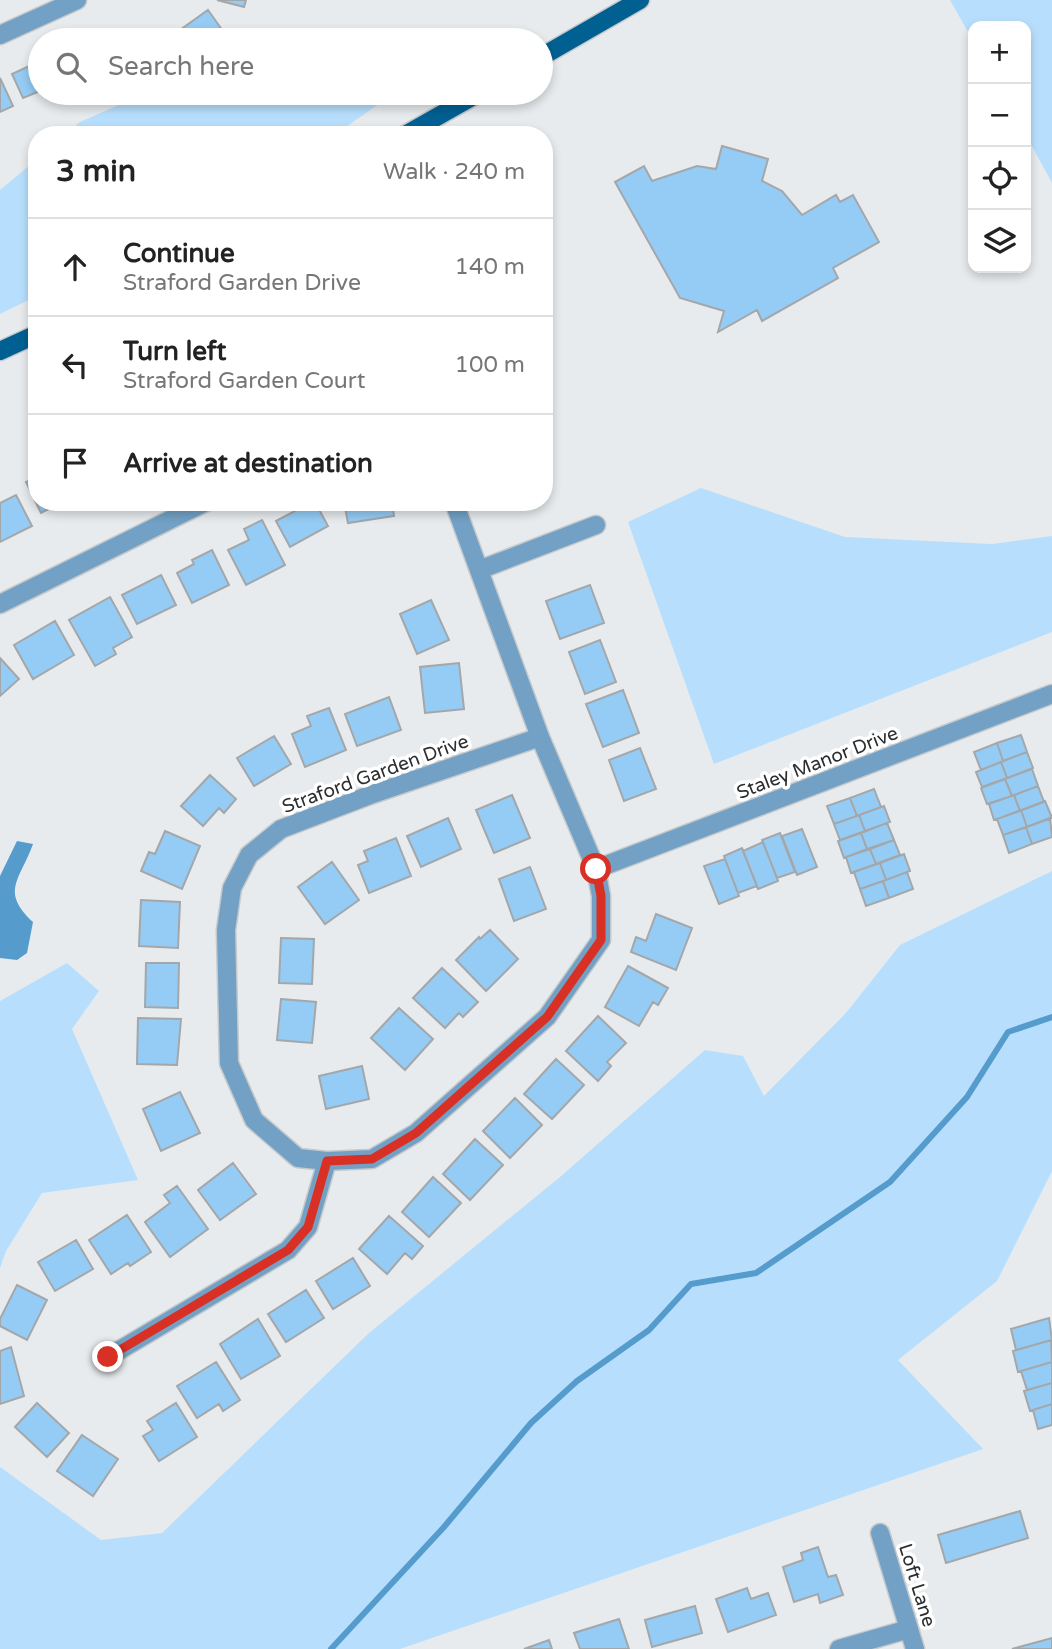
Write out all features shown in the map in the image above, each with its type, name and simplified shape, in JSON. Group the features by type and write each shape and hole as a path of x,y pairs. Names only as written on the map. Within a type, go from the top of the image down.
{"main road":[{"path":"553,50 640,0"},
{"path":"421,126 458,105"},
{"path":"0,351 28,338"}],"street":[{"path":"0,35 77,0"},
{"path":"0,604 188,511"},
{"name":"Straford Garden Drive","path":"457,511 540,737 596,869 601,896 601,940 547,1017 416,1133 372,1159 327,1161 298,1158 254,1120 229,1063 226,930 232,888 249,855 281,828 540,737"},
{"path":"479,570 596,525"},
{"name":"Staley Manor Drive","path":"596,869 1052,694"},
{"path":"108,1357 288,1250 308,1227 327,1161"},
{"name":"Loft Lane","path":"880,1534 915,1649"},
{"path":"839,1649 909,1629"}],"shaded area":[{"path":"950,0 1052,0 1052,183 1031,144 1031,21 968,21 968,32"},
{"path":"119,105 378,105 347,126 75,126"},
{"path":"28,167 28,300 0,314 0,190"},
{"path":"701,488 845,537 992,544 1052,536 1052,632 714,764 628,522"},
{"path":"17,841 33,844 19,876 15,893 17,902 33,922 27,953 17,960 0,958 0,876"},
{"path":"1052,871 1052,1171 997,1281 898,1360 983,1449 400,1649 0,1649 0,1467 101,1540 162,1533 369,1333 560,1177 705,1050 743,1056 764,1096 846,1013 900,945"},
{"path":"67,963 99,991 72,1029 138,1180 42,1193 6,1251 0,1268 0,1001"}],"building":[{"path":"217,0 246,0 244,7"},
{"path":"208,10 221,28 183,28"},
{"path":"28,67 28,96 23,98 12,74"},
{"path":"0,78 13,106 0,112"},
{"path":"722,146 768,159 762,181 782,191 802,215 836,195 840,202 853,195 879,242 833,268 838,278 762,321 757,310 718,332 724,311 680,298 615,182 644,166 652,181 697,166 716,169"},
{"path":"16,495 32,526 0,542 0,503"},
{"path":"295,511 320,511 328,526 290,547 276,521"},
{"path":"346,511 393,511 394,516 348,523"},
{"path":"262,520 285,565 246,585 228,550 249,540 244,529"},
{"path":"212,550 229,585 192,603 177,573 194,564 192,560"},
{"path":"161,575 176,605 137,624 122,595"},
{"path":"590,585 604,623 560,639 546,601"},
{"path":"110,597 132,637 113,648 116,654 95,666 69,620"},
{"path":"431,600 449,640 417,654 400,614"},
{"path":"55,621 74,655 33,679 14,645"},
{"path":"600,640 616,682 585,694 569,652"},
{"path":"0,658 19,679 0,696"},
{"path":"459,663 464,709 425,713 420,667"},
{"path":"623,690 639,733 603,747 586,704"},
{"path":"389,697 401,730 357,746 345,714"},
{"path":"329,708 346,750 305,767 292,734 311,726 307,716"},
{"path":"1021,735 1027,752 1003,761 997,743"},
{"path":"274,736 291,764 254,786 237,758"},
{"path":"997,743 1003,761 981,770 974,752"},
{"path":"640,748 656,789 624,801 609,760"},
{"path":"1027,752 1033,768 1007,778 1001,762"},
{"path":"1001,762 1007,778 982,787 976,772"},
{"path":"1032,769 1038,786 1012,796 1005,779"},
{"path":"210,775 236,799 224,813 219,808 203,826 181,806"},
{"path":"1005,779 1012,796 987,804 981,788"},
{"path":"1038,786 1044,802 1020,811 1014,795"},
{"path":"874,789 881,807 857,816 850,798"},
{"path":"512,795 530,838 494,853 476,810"},
{"path":"1014,795 1020,811 994,820 989,804"},
{"path":"850,798 857,816 834,824 827,806"},
{"path":"1045,801 1052,818 1027,827 1021,810"},
{"path":"884,806 890,822 865,831 859,815"},
{"path":"1021,810 1027,827 1003,835 997,819"},
{"path":"859,815 865,831 840,840 834,824"},
{"path":"448,818 461,849 421,867 407,836"},
{"path":"1050,818 1052,837 1032,844 1026,827"},
{"path":"887,823 894,840 867,849 861,833"},
{"path":"1026,827 1032,844 1009,853 1003,835"},
{"path":"802,829 817,867 797,875 782,836"},
{"path":"165,831 200,846 182,889 141,871 149,852 155,854"},
{"path":"780,833 795,872 777,878 762,840"},
{"path":"861,833 867,849 844,858 838,841"},
{"path":"396,838 411,876 369,893 358,865 368,861 364,851"},
{"path":"894,840 900,855 876,864 870,849"},
{"path":"763,842 778,881 758,889 743,851"},
{"path":"742,848 757,886 738,893 724,856"},
{"path":"870,849 876,864 851,873 846,857"},
{"path":"904,854 910,871 886,880 880,863"},
{"path":"725,859 739,896 719,904 704,866"},
{"path":"332,862 359,900 325,924 298,887"},
{"path":"880,863 886,880 860,889 854,872"},
{"path":"530,867 546,909 514,921 499,879"},
{"path":"907,872 913,889 889,898 883,881"},
{"path":"883,881 889,898 866,906 860,889"},
{"path":"141,900 180,902 178,948 139,946"},
{"path":"656,914 692,928 676,970 631,952 636,937 646,941"},
{"path":"490,930 518,959 486,991 456,960"},
{"path":"281,938 314,939 312,984 279,983"},
{"path":"146,963 179,963 178,1008 145,1007"},
{"path":"628,966 668,988 658,1005 653,1002 639,1026 605,1007"},
{"path":"442,968 478,1002 463,1017 459,1013 445,1028 413,998"},
{"path":"281,999 316,1002 312,1043 277,1040"},
{"path":"399,1008 433,1039 405,1070 371,1038"},
{"path":"598,1016 626,1043 607,1062 611,1066 598,1081 566,1051"},
{"path":"138,1018 181,1019 177,1065 137,1064"},
{"path":"556,1059 584,1085 552,1119 524,1094"},
{"path":"362,1066 369,1099 326,1109 319,1076"},
{"path":"180,1092 200,1133 161,1151 143,1109"},
{"path":"515,1098 542,1125 510,1158 483,1131"},
{"path":"475,1139 503,1165 470,1200 443,1174"},
{"path":"233,1163 256,1194 220,1220 198,1190"},
{"path":"433,1177 461,1203 429,1237 402,1212"},
{"path":"177,1186 208,1229 170,1257 145,1222 170,1203 164,1195"},
{"path":"127,1215 151,1252 130,1266 128,1263 111,1274 89,1240"},
{"path":"389,1216 423,1246 412,1259 405,1253 387,1274 359,1249"},
{"path":"76,1240 93,1269 55,1291 38,1262"},
{"path":"353,1258 370,1286 333,1309 316,1281"},
{"path":"17,1285 47,1300 27,1340 0,1326 0,1319"},
{"path":"306,1290 324,1318 286,1342 268,1314"},
{"path":"1049,1318 1052,1340 1016,1350 1011,1329"},
{"path":"258,1319 280,1356 241,1379 220,1344"},
{"path":"1051,1340 1052,1362 1018,1372 1013,1351"},
{"path":"11,1347 24,1396 0,1404 0,1351"},
{"path":"216,1362 240,1400 223,1411 219,1404 197,1418 177,1386"},
{"path":"1052,1362 1052,1383 1027,1390 1021,1371"},
{"path":"1052,1383 1052,1404 1030,1411 1024,1391"},
{"path":"37,1403 69,1433 47,1457 15,1427"},
{"path":"176,1403 197,1437 159,1461 143,1436 153,1430 147,1421"},
{"path":"1052,1404 1052,1425 1038,1429 1033,1410"},
{"path":"82,1435 118,1459 93,1496 57,1471"},
{"path":"1020,1511 1028,1538 946,1563 938,1535"},
{"path":"818,1547 828,1577 836,1575 843,1595 820,1603 818,1594 794,1602 783,1567 803,1560 801,1553"},
{"path":"747,1588 751,1599 768,1593 776,1615 728,1632 716,1599"},
{"path":"695,1606 702,1633 652,1647 645,1620"},
{"path":"619,1619 629,1649 580,1649 574,1633"},
{"path":"1052,1638 1052,1649 1012,1649"},
{"path":"549,1640 552,1649 524,1649"}],"waterway":[{"path":"331,1649 444,1527 531,1423 577,1381 649,1330 691,1284 756,1273 890,1182 967,1097 1008,1032 1052,1017"}],"route":[{"path":"108,1357 288,1250 308,1227 327,1161 372,1159 416,1133 547,1017 601,940 601,896 596,869"}]}
